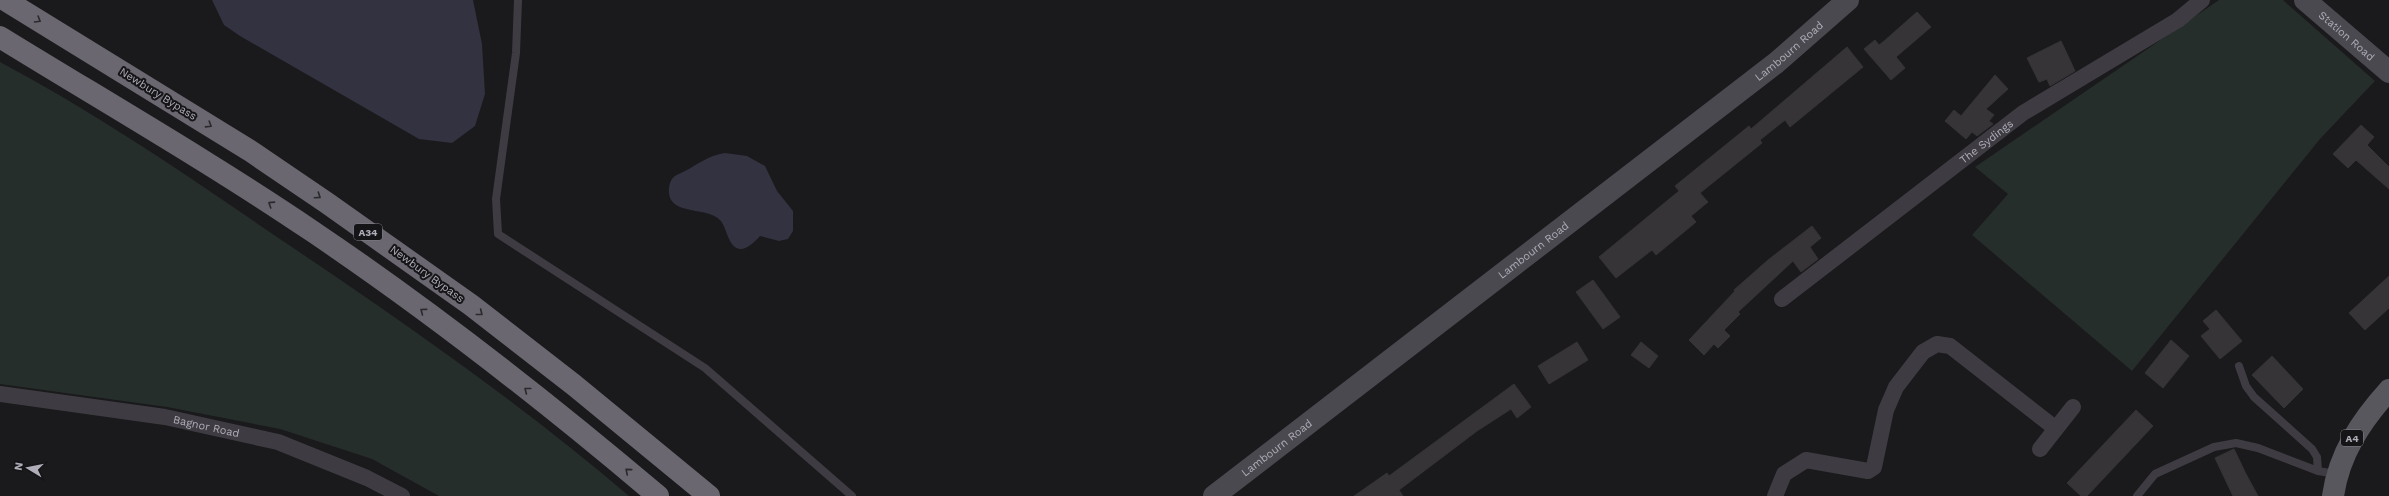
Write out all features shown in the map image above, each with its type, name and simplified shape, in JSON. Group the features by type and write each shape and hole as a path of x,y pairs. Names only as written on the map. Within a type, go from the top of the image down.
{"highway":[{"name":"Newbury Bypass","path":"5,0 252,152 327,203 483,314 574,385 709,496"},
{"path":"0,37 247,188 313,232 417,306 513,379 658,496"}],"main road":[{"name":"A4","path":"2333,496 2328,473 2358,428 2389,390"}],"street":[{"name":"Lambourn Road","path":"1214,496 1776,63 1848,0"},
{"name":"The Sydings","path":"1782,299 2023,113 2178,20 2202,0"},
{"name":"Station Road","path":"2305,0 2389,72"},
{"path":"1776,496 1784,474 1806,460 1868,471 1874,468 1886,410 1896,387 1923,352 1937,344 1950,346 2055,428"},
{"name":"Bagnor Road","path":"0,394 165,417 278,442 367,478 402,496"},
{"path":"2040,449 2073,406"}],"lane":[{"path":"518,0 516,53 496,199 498,234 705,368 852,496"},
{"path":"2238,366 2246,386 2254,398 2312,449 2328,473"},
{"path":"2137,496 2155,474 2214,446 2236,443 2258,448 2328,473"}],"shaded area":[{"path":"2219,0 2283,0 2375,81 2320,139 2132,371 1972,235 2008,194 1975,167"},
{"path":"0,62 73,103 144,147 416,332 546,428 629,496 439,496 372,459 280,429 167,407 0,384"}],"water":[{"path":"212,0 473,0 482,44 485,94 475,126 452,143 419,139 240,36 224,25"},
{"path":"725,153 747,156 765,166 777,191 793,211 793,231 788,239 779,241 760,236 748,247 742,249 736,248 730,241 720,220 705,213 678,206 672,201 669,194 670,183 674,176 708,158"}],"building":[{"path":"1917,12 1931,27 1896,57 1905,68 1891,80 1864,49 1875,40 1879,45"},
{"path":"2061,41 2075,71 2050,86 2047,79 2039,82 2027,58"},
{"path":"1847,47 1863,67 1790,127 1785,120 1760,140 1762,143 1700,193 1708,202 1691,216 1696,222 1656,255 1652,250 1616,278 1599,257 1679,191 1675,186 1749,126 1751,129"},
{"path":"1995,75 2008,89 1986,109 1994,115 1989,121 1993,124 1977,136 1972,132 1966,139 1945,121 1954,110 1961,116"},
{"path":"2361,125 2374,137 2367,145 2389,167 2389,189 2356,160 2348,168 2333,154"},
{"path":"1812,226 1821,238 1810,247 1818,259 1801,272 1793,261 1738,312 1740,314 1724,330 1730,336 1718,348 1714,344 1704,355 1689,340 1735,291 1734,290 1768,260"},
{"path":"2389,276 2389,308 2365,330 2349,313"},
{"path":"1593,280 1620,317 1603,329 1576,292"},
{"path":"2216,310 2242,341 2220,359 2201,336 2210,329 2203,321"},
{"path":"2171,340 2189,356 2163,388 2145,373"},
{"path":"1577,342 1588,360 1549,384 1538,366"},
{"path":"1641,342 1658,356 1649,368 1631,355"},
{"path":"2272,356 2303,389 2284,408 2252,375"},
{"path":"1514,384 1531,407 1517,418 1511,409 1477,431 1399,490 1403,496 1354,496 1387,473 1389,476"},
{"path":"2136,410 2153,426 2087,496 2081,496 2067,483"},
{"path":"2234,449 2258,496 2233,496 2215,458"}]}
